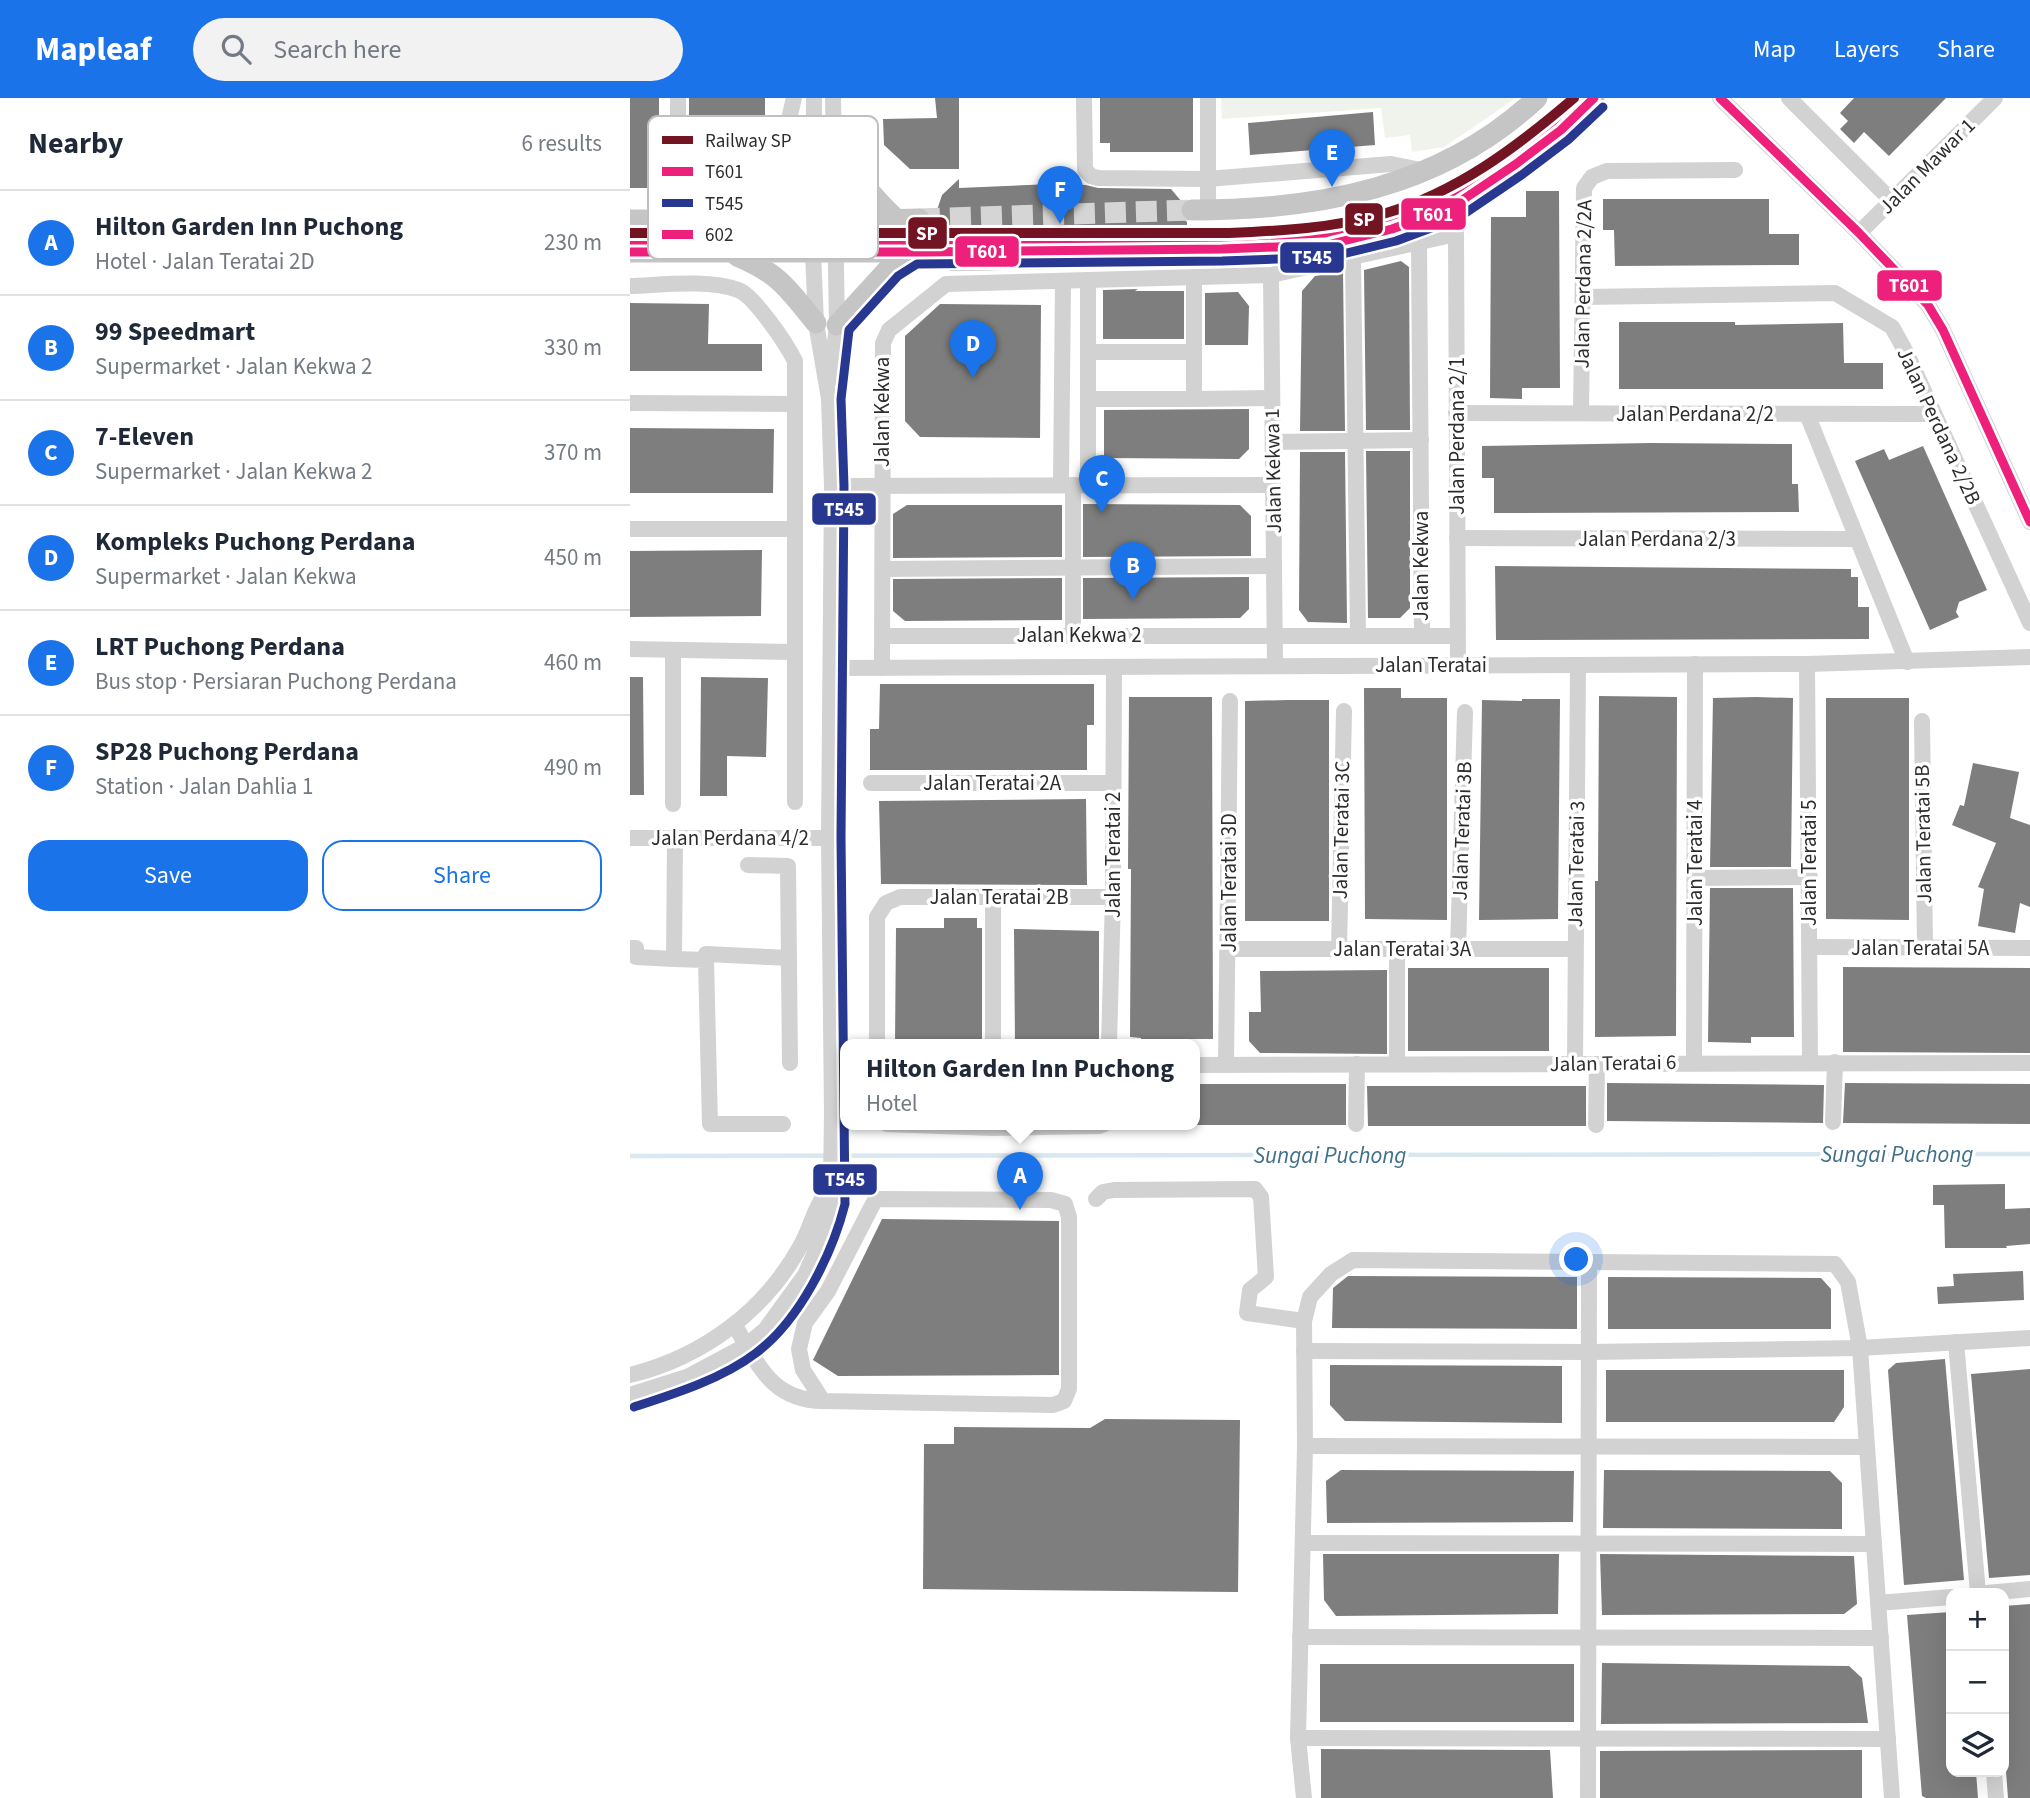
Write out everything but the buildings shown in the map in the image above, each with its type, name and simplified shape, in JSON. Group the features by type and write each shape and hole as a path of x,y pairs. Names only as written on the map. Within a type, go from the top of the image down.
{"main road":[{"path":"1200,210 1301,205 1361,193 1428,171 1476,145 1537,98"},
{"path":"1181,250 1327,244 1392,229 1452,207 1561,130 1594,98"},
{"path":"878,202 896,219"},
{"path":"878,220 919,219"},
{"path":"630,220 648,220"},
{"path":"630,252 648,252"},
{"path":"744,259 779,278 827,324 862,296 890,267 919,252 878,252"}],"street":[{"path":"678,98 678,116"},
{"path":"790,116 794,98"},
{"path":"814,98 818,116"},
{"path":"829,116 833,98"},
{"path":"1084,98 1085,170 1098,178 1208,179 1391,164 1428,171"},
{"path":"1200,210 1208,179 1208,98"},
{"path":"1720,98 1859,233 1928,305 1943,330 2030,522"},
{"name":"Jalan Mawar 1","path":"1859,233 1995,98"},
{"path":"1797,101 1892,201"},
{"name":"Jalan Perdana 2/2A","path":"1581,413 1584,188 1592,177 1607,171 1735,170"},
{"name":"Jalan Perdana 2/1","path":"1452,207 1456,234 1458,665"},
{"name":"Jalan Kekwa","path":"882,668 883,343 889,330 946,284 1271,275 1456,234"},
{"name":"Jalan Kekwa","path":"1419,244 1422,636"},
{"path":"1353,258 1359,635"},
{"path":"814,259 827,324"},
{"path":"630,1395 687,1377 747,1345 779,1312 806,1275 827,1225 833,1202 829,838 832,486 827,324 835,259"},
{"name":"Jalan Kekwa 1","path":"1271,275 1275,666"},
{"path":"1194,277 1194,399"},
{"path":"1074,485 1088,399 1088,280"},
{"path":"1063,281 1074,485 1073,635"},
{"path":"630,286 716,285 741,291 784,339 795,361 795,802"},
{"name":"Jalan Perdana 2/2B","path":"1584,297 1835,293 1892,327 1908,354 2030,623"},
{"path":"1088,352 1194,352"},
{"path":"1088,399 1272,398"},
{"path":"630,402 795,404"},
{"name":"Jalan Perdana 2/2","path":"1457,413 1934,414"},
{"path":"1807,414 1907,662"},
{"path":"1273,442 1421,440"},
{"path":"832,486 1273,485"},
{"path":"630,529 795,528"},
{"name":"Jalan Perdana 2/3","path":"1457,538 1857,539"},
{"path":"883,569 1274,566"},
{"name":"Jalan Kekwa 2","path":"883,636 1457,636"},
{"path":"630,649 795,652"},
{"path":"673,650 673,804"},
{"name":"Jalan Teratai","path":"831,668 1807,664 2030,657"},
{"name":"Jalan Teratai 4","path":"1694,1062 1695,664"},
{"name":"Jalan Teratai 5","path":"1807,664 1810,1062"},
{"name":"Jalan Teratai 3","path":"1575,1064 1578,665"},
{"name":"Jalan Teratai 2","path":"1109,1039 1114,667"},
{"name":"Jalan Teratai 3D","path":"1226,1065 1230,701"},
{"name":"Jalan Teratai 3C","path":"1339,950 1344,711"},
{"name":"Jalan Teratai 3B","path":"1458,950 1465,712"},
{"name":"Jalan Teratai 5B","path":"1922,721 1926,948"},
{"name":"Jalan Teratai 2A","path":"871,783 1113,783"},
{"name":"Jalan Perdana 4/2","path":"630,838 829,838"},
{"path":"674,960 675,838"},
{"path":"748,865 788,866 790,1063"},
{"path":"1695,878 1810,877"},
{"name":"Jalan Teratai 2B","path":"877,1039 877,916 886,903 900,897 1113,897"},
{"path":"993,897 993,1039"},
{"name":"Jalan Teratai 5A","path":"1810,947 2030,948"},
{"path":"630,948 636,948 636,957 706,960"},
{"name":"Jalan Teratai 3A","path":"1229,950 1575,950"},
{"path":"1397,950 1397,1064"},
{"path":"783,1124 710,1124 706,954 789,958"},
{"path":"1833,1122 1835,1062"},
{"path":"1596,1125 1597,1063"},
{"name":"Jalan Teratai 6","path":"1200,1065 2030,1063"},
{"path":"1356,1124 1357,1064"},
{"path":"630,1375 681,1358 735,1326 789,1266 831,1179"},
{"path":"1096,1199 1103,1192 1114,1190 1255,1189 1261,1197 1266,1277 1250,1290 1247,1313 1304,1321"},
{"path":"735,1326 769,1380 782,1391 806,1401 1053,1405 1065,1401 1069,1389 1069,1217 1065,1204 1051,1200 878,1199 874,1202 828,1291 805,1323 799,1349 803,1370 823,1401"},
{"path":"1304,1798 1298,1738 1305,1446 1304,1321 1310,1297 1331,1274 1353,1260 1835,1264 1848,1282 1860,1348 1892,1798"},
{"path":"1588,1798 1589,1262"},
{"path":"1304,1352 1860,1348 2030,1338"},
{"path":"1956,1342 1978,1588"},
{"path":"1305,1446 1867,1447"},
{"path":"1303,1543 1874,1544"},
{"path":"2009,1591 2030,1589"},
{"path":"1878,1603 1946,1597"},
{"path":"1300,1637 1881,1638"},
{"path":"1298,1738 1888,1739"},
{"path":"1994,1777 1996,1798"}],"shaded area":[{"path":"1221,98 1516,98 1444,147 1412,152 1410,135 1385,138 1381,108 1222,119"}],"waterway":[{"name":"Sungai Puchong","path":"630,1156 2030,1154"}],"tunnel":[{"path":"919,219 1192,210"},
{"path":"925,252 1181,250"}],"rail line":[{"name":"SP","path":"878,233 1229,233 1326,226 1364,219 1410,205 1460,181 1508,151 1574,98"},
{"name":"SP","path":"630,233 648,233"}],"transit line":[{"name":"602","path":"878,240 1222,237 1325,233 1388,217 1446,196 1553,121 1576,98"},
{"name":"T601","path":"878,252 1222,249 1327,245 1392,229 1452,207 1561,130 1594,98"},
{"name":"T601","path":"1720,98 1859,233 1928,305 1943,330 2030,522"},
{"name":"T545","path":"843,1039 841,838 844,486 841,399 849,330 898,276 917,264 1222,261 1330,257 1396,241 1458,218 1568,140 1603,107"},
{"name":"602","path":"630,240 648,240"},
{"name":"T601","path":"630,252 648,252"},
{"name":"T545","path":"634,1407 713,1378 743,1362 772,1340 800,1305 832,1244 845,1204 844,1130"}],"place":[{"name":"LRT Puchong Perdana","path":"1332,187"},
{"name":"SP28 Puchong Perdana","path":"1060,224"},
{"name":"Kompleks Puchong Perdana","path":"973,378"},
{"name":"7-Eleven","path":"1102,513"},
{"name":"99 Speedmart","path":"1133,600"},
{"name":"Hilton Garden Inn Puchong","path":"1020,1210"}]}
